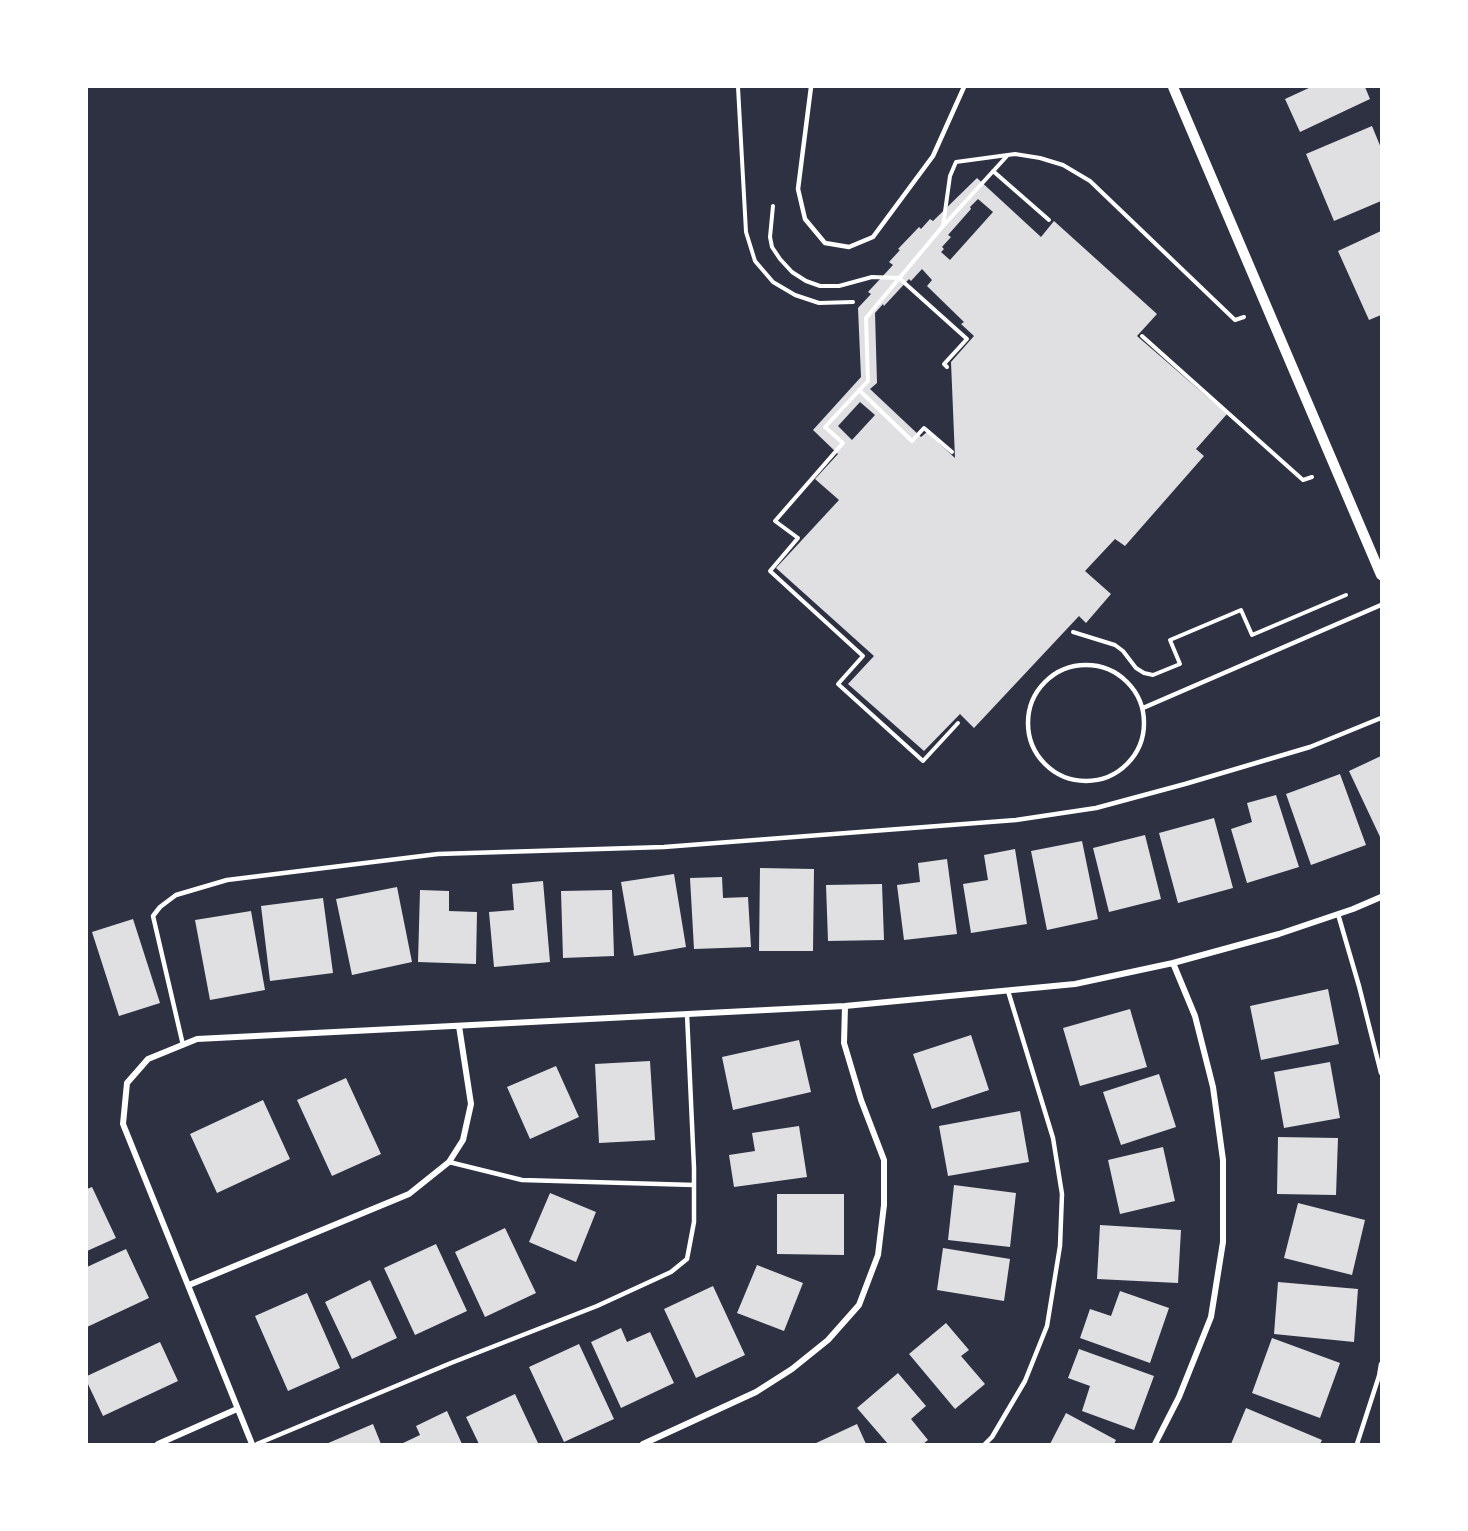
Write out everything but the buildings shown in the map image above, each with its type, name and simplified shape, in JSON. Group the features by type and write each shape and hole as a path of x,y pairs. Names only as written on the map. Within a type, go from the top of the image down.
{"street":[{"path":"1173,87 1381,574"},
{"path":"254,1444 237,1409 123,1124 128,1083 148,1059 197,1039 845,1006 1075,984 1173,963 1279,934 1381,897"},
{"path":"1155,1444 1179,1397 1211,1317 1223,1242 1223,1160 1213,1087 1195,1016 1173,963"},
{"path":"643,1444 756,1392 792,1369 828,1341 859,1305 878,1255 884,1205 884,1160 861,1100 844,1043 845,1006"},
{"path":"189,1285 409,1194 449,1162 463,1140 471,1104 459,1026"},
{"path":"158,1444 237,1409"}],"lane":[{"path":"811,87 798,189 805,219 825,243 849,247 873,237 933,156 964,87"},
{"path":"1143,708 1381,605"},
{"path":"1078,664 1106,667 1130,683 1143,708 1144,737 1131,762 1108,778 1079,782 1053,772 1034,751 1026,723 1033,696 1051,674 1078,664"},
{"path":"183,1045 153,916 160,907 176,896 227,880 438,854 664,848 1016,820 1096,808 1185,784 1310,747 1381,718"},
{"path":"1338,914 1381,1073"},
{"path":"985,1444 992,1437 1025,1381 1047,1326 1060,1246 1062,1194 1053,1138 1008,991"},
{"path":"254,1444 597,1306 671,1272 687,1259 694,1222 694,1185 687,1014"},
{"path":"449,1162 522,1180 694,1185"},
{"path":"1357,1444 1381,1364"}],"path":[{"path":"738,87 746,232 755,261 773,282 803,298 828,304 853,302"},
{"path":"943,226 950,176 956,162 1015,154 1063,165 1090,181 1235,321 1244,318"},
{"path":"958,723 923,761 838,684 863,656 770,571 798,538 775,521 843,443 825,427 868,381 866,318 943,226 1007,156"},
{"path":"993,171 1049,220"},
{"path":"773,206 770,237 772,247 792,272 820,286 839,286 872,278 899,278 967,339 944,364 947,367"},
{"path":"1142,336 1303,480 1311,477"},
{"path":"860,390 912,441 924,428 952,452"},
{"path":"1073,632 1115,645 1123,651 1136,668 1153,675 1180,664 1170,640 1231,614 1241,610 1252,634 1346,595"}]}
